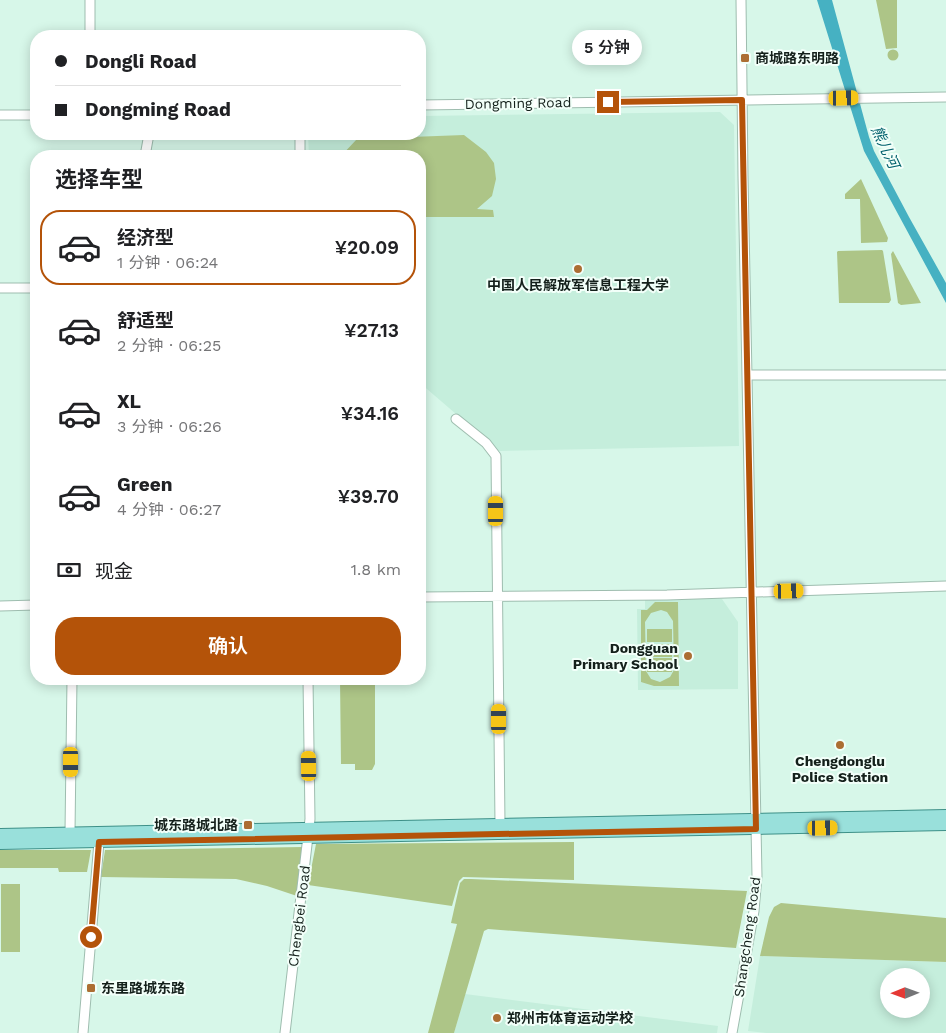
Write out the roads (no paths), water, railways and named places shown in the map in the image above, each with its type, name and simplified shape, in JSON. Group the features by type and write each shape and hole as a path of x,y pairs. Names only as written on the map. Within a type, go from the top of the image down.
{"main road":[{"path":"0,834 70,832 308,833 756,824 946,815"},
{"path":"0,844 99,842 500,824 946,825"}],"street":[{"path":"90,0 90,30"},
{"name":"Shangcheng Road","path":"732,1033 757,876 741,0"},
{"name":"Dongming Road","path":"426,105 946,96"},
{"path":"0,115 30,115"},
{"path":"0,288 30,288"},
{"path":"747,375 946,375"},
{"path":"456,419 486,443 496,456 500,824"},
{"path":"426,597 751,592 946,586"},
{"path":"0,606 30,605"},
{"path":"70,832 72,685"},
{"name":"Chengbei Road","path":"285,1033 308,833 308,685"},
{"path":"83,1033 99,842"}],"water":[{"path":"817,0 832,0 874,151 946,283 946,303 864,151"}],"place":[{"name":"商城路东明路","path":"745,58"},
{"name":"中国人民解放军信息工程大学","path":"578,269"},
{"name":"Dongguan Primary School","path":"688,656"},
{"name":"Chengdonglu Police Station","path":"840,745"},
{"name":"城东路城北路","path":"248,825"},
{"name":"东里路城东路","path":"91,988"},
{"name":"郑州市体育运动学校","path":"497,1018"}],"water label":[{"name":"熊儿河","path":"885,147"}]}
